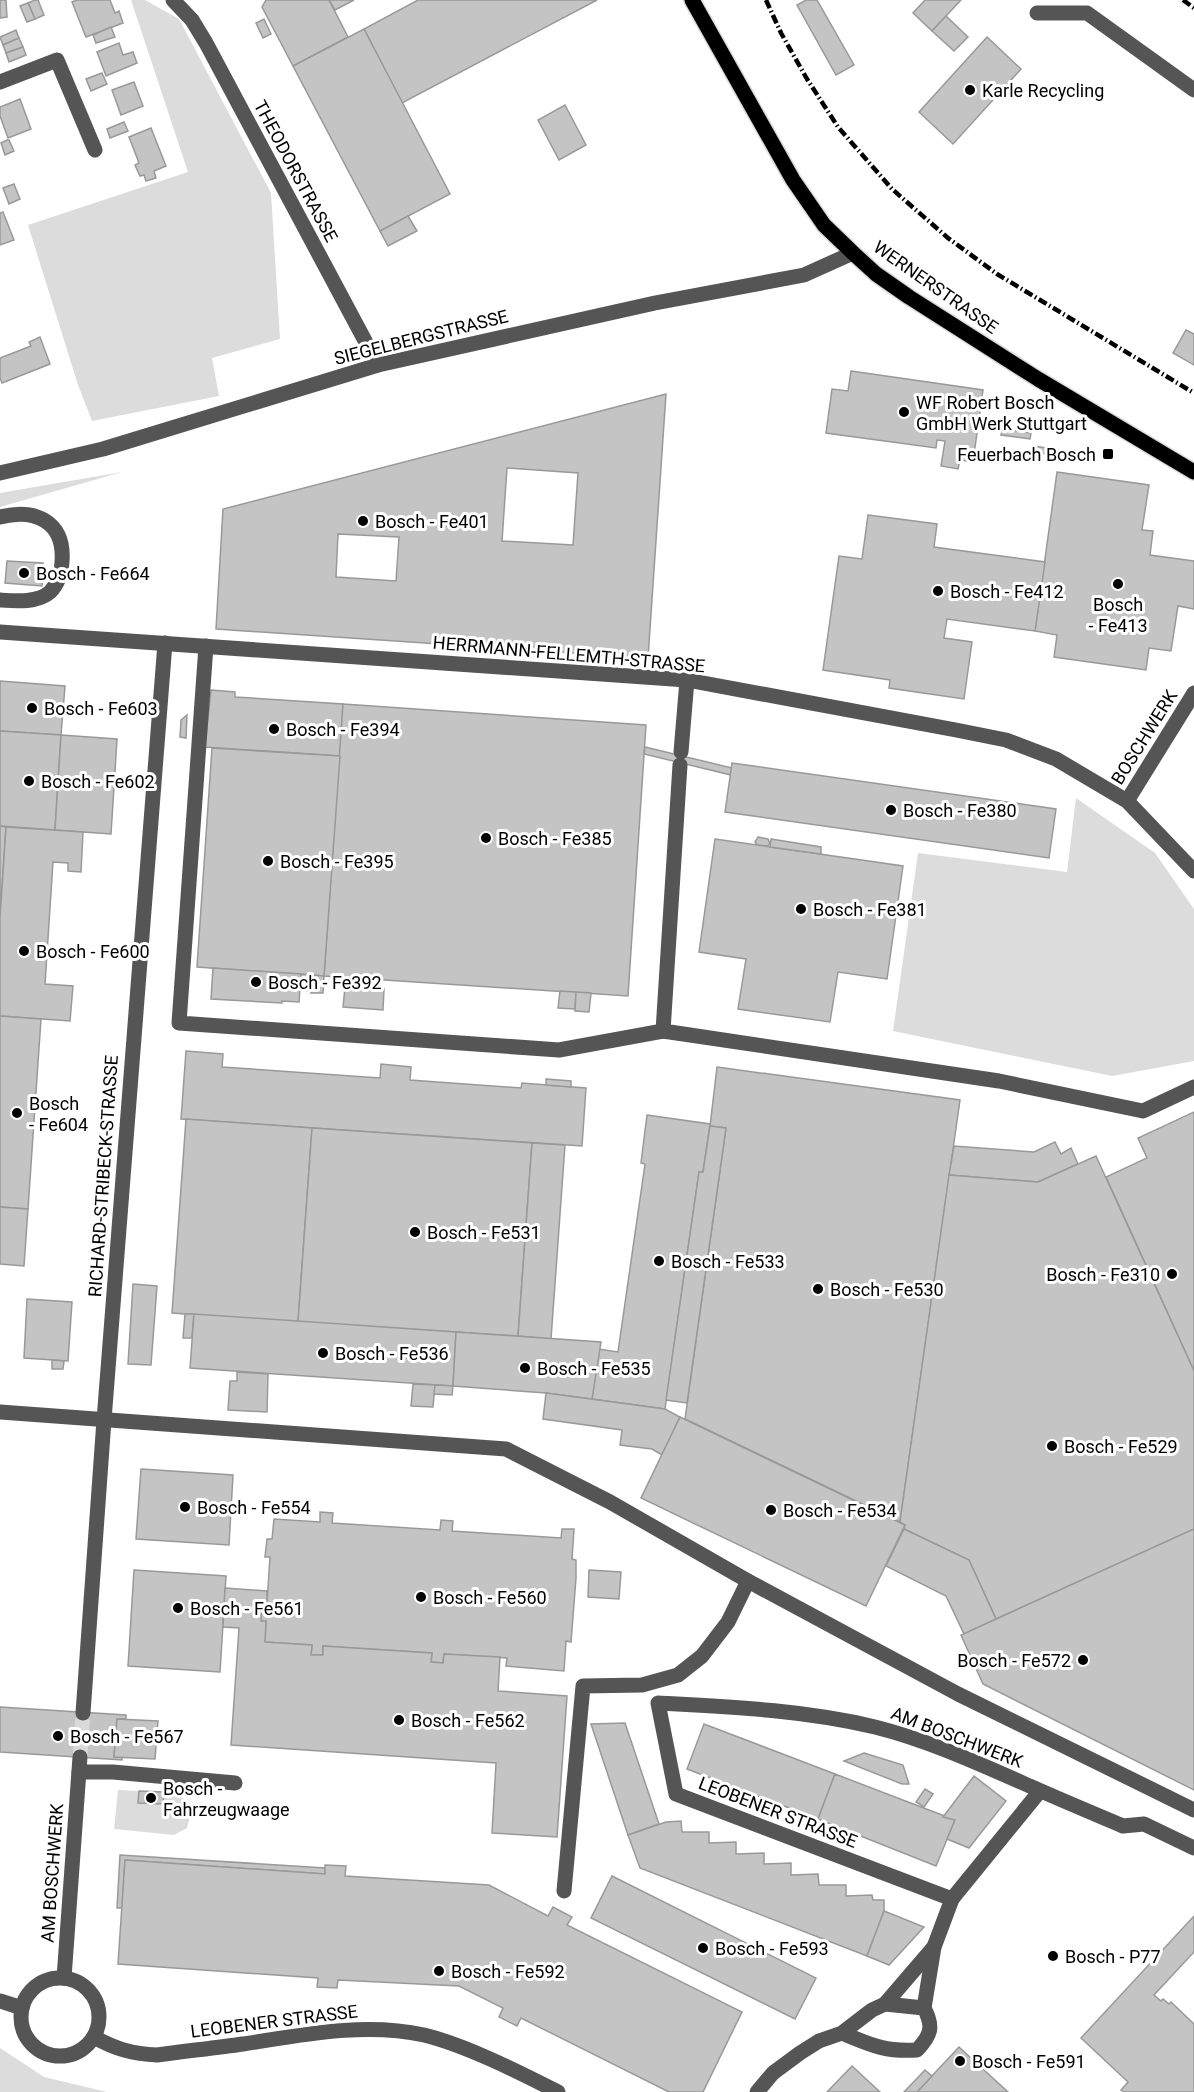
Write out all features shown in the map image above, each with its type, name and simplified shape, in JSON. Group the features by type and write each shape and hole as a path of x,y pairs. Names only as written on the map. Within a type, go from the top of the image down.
{"main road":[{"name":"WERNERSTRASSE","path":"692,0 793,180 824,225 853,253 876,274 909,297 1038,379 1194,472"}],"street":[{"name":"THEODORSTRASSE","path":"173,0 192,20 206,43 378,365"},
{"path":"1037,13 1087,13 1194,90"},
{"path":"0,82 57,60 95,150"},
{"name":"SIEGELBERGSTRASSE","path":"0,473 103,449 378,365 655,303 804,274 853,253"},
{"path":"0,517 36,516 55,528 63,547 62,573 49,592 25,602 0,600"},
{"name":"HERRMANN-FELLEMTH-STRASSE","path":"0,632 687,680 1006,740 1056,759 1127,801 1194,871"},
{"name":"RICHARD-STRIBECK-STRASSE","path":"83,1713 165,643"},
{"path":"206,646 179,1023 559,1050 663,1031 999,1081 1143,1111 1194,1087"},
{"path":"663,1031 687,680"},
{"name":"BOSCHWERK","path":"1127,801 1194,693"},
{"path":"0,1412 506,1449 610,1502 748,1581 958,1694 1194,1810"},
{"path":"564,1892 583,1686 642,1685 678,1675 702,1656 728,1622 748,1581"},
{"name":"AM BOSCHWERK","path":"658,1703 804,1714 874,1727 928,1743 1123,1826 1144,1824 1194,1848"},
{"name":"LEOBENER STRASSE","path":"658,1703 676,1794 952,1899"},
{"name":"AM BOSCHWERK","path":"64,1978 79,1765 113,1772 235,1784"},
{"path":"842,2033 878,2048 897,2052 917,2050 928,2038 931,2021 924,2008 934,1947 952,1899 1040,1791"},
{"path":"757,2092 773,2073 800,2053 819,2041 842,2033 872,2010 885,2004 934,1947"},
{"path":"64,1978 77,1981 95,1999 99,2012 99,2025 94,2037 85,2048 72,2054 59,2056 45,2054 25,2035 21,2022 22,2008 27,1995 37,1985 50,1979 64,1978"},
{"path":"0,2001 22,2008"},
{"path":"885,2004 924,2008"},
{"name":"LEOBENER STRASSE","path":"94,2037 120,2050 136,2054 157,2055 303,2034 388,2030 423,2035 447,2042 558,2092"}],"shaded area":[{"path":"131,0 145,0 179,19 271,193 280,339 212,358 219,396 92,421 78,385 28,225 188,172"},
{"path":"122,472 0,507 0,493"},
{"path":"1076,798 1155,853 1194,909 1194,1061 1112,1076 893,1031 918,853 1067,872"},
{"path":"118,1790 139,1791 139,1803 163,1804 164,1792 178,1796 187,1802 189,1807 187,1828 174,1835 114,1829"},
{"path":"0,2048 44,2077 107,2092 0,2092"}],"building":[{"path":"0,0 6,0 7,17 0,18"},
{"path":"38,0 44,15 35,19 28,3"},
{"path":"110,0 115,13 119,11 123,23 86,37 72,2"},
{"path":"266,0 329,0 348,37 293,66 262,7"},
{"path":"329,0 354,0 335,10"},
{"path":"418,0 597,0 402,103 364,29"},
{"path":"806,0 817,0 854,65 836,75 797,5"},
{"path":"925,0 961,0 932,31 913,13"},
{"path":"28,3 35,19 27,22 20,6"},
{"path":"946,16 968,37 954,51 932,31"},
{"path":"264,19 271,34 263,38 256,23"},
{"path":"111,27 115,37 96,43 93,35"},
{"path":"364,29 450,194 380,231 293,66"},
{"path":"16,30 19,38 3,45 0,37"},
{"name":"Karle Recycling","path":"987,37 1021,69 953,144 919,112"},
{"path":"19,38 23,47 6,53 3,45"},
{"path":"119,43 123,55 133,52 137,63 106,76 97,52"},
{"path":"23,47 26,55 9,62 6,53"},
{"path":"102,73 107,84 91,91 86,79"},
{"path":"134,82 143,106 121,115 112,90"},
{"path":"20,99 31,129 8,138 0,116 0,107"},
{"path":"565,105 586,145 559,160 538,120"},
{"path":"124,122 128,131 110,138 107,129"},
{"path":"151,128 166,166 154,171 156,178 146,181 144,175 140,176 135,165 139,163 129,137"},
{"path":"7,140 14,151 5,155 1,143"},
{"path":"14,184 20,199 9,204 3,188"},
{"path":"3,212 14,240 0,245 0,213"},
{"path":"408,216 417,231 388,246 380,231"},
{"path":"1186,330 1194,334 1194,365 1173,353"},
{"path":"40,337 50,364 2,383 0,358 31,346 29,342"},
{"name":"WF Robert Bosch GmbH Werk Stuttgart","path":"851,371 983,390 973,462 960,460 958,469 941,466 945,441 937,440 936,448 826,433 832,389 848,391"},
{"name":"Bosch - Fe401","path":"666,394 648,658 216,629 223,509","holes":["507,468 578,473 573,545 502,541","338,534 399,537 396,581 336,577"]},
{"path":"1002,429 1031,433 1030,439 1001,435"},
{"path":"1033,446 1061,450 1060,456 1032,452"},
{"name":"Bosch - Fe413","path":"1057,472 1149,485 1142,530 1153,531 1150,555 1194,561 1194,609 1178,606 1171,651 1149,648 1146,670 1054,657 1057,635 1035,631"},
{"name":"Bosch - Fe412","path":"868,515 937,524 934,547 1045,562 1035,631 947,619 944,638 972,642 964,699 889,688 890,680 823,670 839,556 862,559"},
{"name":"Bosch - Fe664","path":"7,561 43,563 42,586 5,583"},
{"name":"Bosch - Fe603","path":"0,681 65,686 61,735 0,731"},
{"name":"Bosch - Fe394","path":"211,690 235,692 235,697 343,704 340,756 205,747"},
{"name":"Bosch - Fe385","path":"343,704 646,725 628,996 324,976"},
{"path":"187,715 186,738 180,737 181,720"},
{"name":"Bosch - Fe602","path":"0,731 61,735 55,830 0,826"},
{"path":"61,735 117,739 111,834 55,830"},
{"path":"645,747 732,768 731,775 644,754"},
{"name":"Bosch - Fe395","path":"212,748 340,756 324,976 197,967"},
{"name":"Bosch - Fe380","path":"732,763 1056,809 1049,858 725,812"},
{"path":"0,826 6,827 0,918"},
{"name":"Bosch - Fe600","path":"6,827 83,832 81,872 68,871 68,863 53,862 45,984 73,986 70,1021 0,1016 0,918"},
{"path":"758,837 768,839 770,844 757,845 755,842"},
{"name":"Bosch - Fe381","path":"715,839 903,866 887,979 838,972 830,1022 738,1009 746,959 699,952"},
{"path":"771,839 821,847 821,854 770,847"},
{"name":"Bosch - Fe392","path":"213,968 301,974 299,1002 211,999"},
{"path":"301,974 312,975 311,991 300,990"},
{"path":"312,975 324,976 323,993 311,993"},
{"path":"345,987 384,989 383,1010 343,1007"},
{"path":"560,991 576,992 575,1009 558,1008"},
{"path":"576,992 591,993 589,1012 575,1011"},
{"name":"Bosch - Fe604","path":"0,1016 41,1019 28,1209 0,1207"},
{"path":"186,1051 223,1054 222,1067 380,1078 381,1064 411,1067 410,1080 521,1088 522,1083 586,1088 582,1146 181,1119"},
{"name":"Bosch - Fe530","path":"717,1067 960,1100 900,1522 685,1419 726,1128 710,1126"},
{"path":"546,1079 571,1081 571,1087 546,1085"},
{"name":"Bosch - Fe310","path":"1194,1112 1194,1371 1106,1177 1147,1158 1138,1138"},
{"name":"Bosch - Fe533","path":"647,1115 710,1124 703,1172 699,1172 665,1409 592,1399 599,1349 618,1352 645,1164 641,1163"},
{"path":"186,1119 312,1128 298,1322 172,1313"},
{"path":"710,1126 726,1128 687,1403 666,1400 699,1172 703,1172"},
{"name":"Bosch - Fe531","path":"312,1128 532,1143 518,1336 298,1322"},
{"path":"1055,1142 1061,1154 1071,1148 1078,1164 1038,1182 949,1175 954,1146 1034,1152"},
{"path":"532,1143 565,1145 551,1339 518,1336"},
{"name":"Bosch - Fe529","path":"1096,1156 1194,1371 1194,1529 996,1619 969,1560 904,1529 905,1525 900,1522 949,1175 1038,1182"},
{"path":"0,1207 28,1209 24,1266 0,1264"},
{"path":"133,1284 157,1286 151,1365 128,1364"},
{"path":"27,1299 72,1302 68,1361 24,1358"},
{"path":"185,1314 194,1314 192,1338 183,1338"},
{"name":"Bosch - Fe536","path":"194,1314 456,1332 453,1386 190,1368"},
{"name":"Bosch - Fe535","path":"456,1332 601,1342 592,1399 453,1386"},
{"path":"52,1360 64,1361 63,1369 52,1369"},
{"path":"237,1372 268,1374 267,1412 228,1410 230,1381 237,1381"},
{"path":"413,1384 435,1385 433,1407 411,1406"},
{"path":"435,1385 453,1386 452,1395 434,1394"},
{"path":"546,1393 665,1409 680,1417 662,1455 652,1449 620,1445 622,1430 543,1419"},
{"name":"Bosch - Fe534","path":"680,1417 905,1525 866,1606 641,1498"},
{"name":"Bosch - Fe554","path":"141,1469 233,1475 229,1545 136,1539"},
{"name":"Bosch - Fe560","path":"320,1512 333,1513 332,1523 440,1530 441,1520 453,1521 452,1531 561,1538 562,1529 574,1529 572,1559 576,1560 576,1578 571,1642 566,1641 564,1671 506,1666 507,1658 444,1654 443,1663 431,1662 432,1653 323,1646 323,1655 311,1655 312,1645 265,1642 266,1621 261,1621 262,1602 267,1603 270,1557 265,1557 267,1539 272,1539 274,1519 320,1522"},
{"path":"904,1529 969,1560 996,1619 964,1634 946,1596 886,1566"},
{"name":"Bosch - Fe572","path":"1194,1529 1194,1790 983,1684 961,1635"},
{"name":"Bosch - Fe561","path":"134,1570 226,1576 220,1672 128,1666"},
{"path":"589,1570 621,1572 619,1599 588,1597"},
{"name":"Bosch - Fe562","path":"225,1588 267,1591 267,1603 262,1602 261,1621 266,1621 265,1642 312,1645 311,1655 323,1655 323,1646 432,1653 431,1662 443,1663 444,1654 500,1657 498,1691 567,1696 557,1837 492,1833 496,1763 231,1745 239,1628 223,1627"},
{"name":"Bosch - Fe567","path":"0,1707 126,1715 126,1719 117,1719 114,1757 122,1757 122,1760 0,1752"},
{"path":"117,1719 158,1721 155,1759 114,1757"},
{"path":"625,1723 659,1824 628,1835 591,1724"},
{"path":"704,1724 835,1774 818,1819 687,1769"},
{"path":"864,1753 903,1765 909,1784 902,1784 844,1761"},
{"path":"835,1774 955,1820 936,1866 818,1819"},
{"path":"974,1776 1006,1801 969,1848 947,1839 955,1820 943,1817"},
{"path":"925,1789 933,1794 924,1807 916,1802"},
{"name":"Bosch - Fahrzeugwaage","path":"139,1791 164,1792 163,1804 138,1803"},
{"path":"681,1821 682,1832 709,1832 709,1843 736,1842 736,1854 764,1853 764,1864 791,1863 791,1875 818,1874 819,1885 846,1885 846,1896 872,1895 873,1900 884,1900 884,1911 867,1956 640,1868 628,1835 666,1822"},
{"path":"120,1855 325,1868 325,1874 125,1860 122,1908 117,1908"},
{"name":"Bosch - Fe592","path":"125,1860 325,1874 325,1865 346,1866 345,1876 489,1885 548,1916 553,1907 572,1917 567,1925 742,2012 703,2092 669,2092 521,2018 517,2026 499,2017 503,2008 459,1986 338,1980 337,1988 317,1987 318,1978 118,1964"},
{"name":"Bosch - Fe593","path":"612,1876 816,1978 795,2019 591,1918"},
{"path":"884,1911 924,1927 889,1965 867,1956"},
{"path":"1194,1916 1194,1952 1154,1995 1161,2001 1163,1999 1169,2004 1171,2002 1194,2024 1194,2092 1124,2092 1121,2090 1128,2082 1081,2038"},
{"name":"Bosch - Fe591","path":"959,2047 1008,2092 917,2092"},
{"path":"852,2066 880,2092 827,2092"},
{"path":"925,2070 932,2076 917,2092 904,2092"}],"tunnel":[{"path":"80,1757 83,1713"}],"railway":[{"path":"766,0 781,33 807,79 838,127 892,189 948,238 997,274 1194,393"},
{"path":"1183,0 1194,8"}],"place":[{"name":"Karle Recycling","path":"970,90"},
{"name":"WF Robert Bosch GmbH Werk Stuttgart","path":"904,412"},
{"name":"Feuerbach Bosch","path":"1108,454"},
{"name":"Bosch - Fe401","path":"363,521"},
{"name":"Bosch - Fe664","path":"24,573"},
{"name":"Bosch - Fe413","path":"1118,584"},
{"name":"Bosch - Fe412","path":"938,591"},
{"name":"Bosch - Fe603","path":"32,708"},
{"name":"Bosch - Fe394","path":"274,729"},
{"name":"Bosch - Fe602","path":"29,781"},
{"name":"Bosch - Fe380","path":"891,810"},
{"name":"Bosch - Fe385","path":"486,838"},
{"name":"Bosch - Fe395","path":"268,861"},
{"name":"Bosch - Fe381","path":"801,909"},
{"name":"Bosch - Fe600","path":"24,951"},
{"name":"Bosch - Fe392","path":"256,982"},
{"name":"Bosch - Fe604","path":"17,1113"},
{"name":"Bosch - Fe531","path":"415,1232"},
{"name":"Bosch - Fe533","path":"659,1261"},
{"name":"Bosch - Fe310","path":"1172,1274"},
{"name":"Bosch - Fe530","path":"818,1289"},
{"name":"Bosch - Fe536","path":"323,1353"},
{"name":"Bosch - Fe535","path":"525,1368"},
{"name":"Bosch - Fe529","path":"1052,1446"},
{"name":"Bosch - Fe554","path":"185,1507"},
{"name":"Bosch - Fe534","path":"771,1510"},
{"name":"Bosch - Fe560","path":"421,1597"},
{"name":"Bosch - Fe561","path":"178,1608"},
{"name":"Bosch - Fe572","path":"1083,1660"},
{"name":"Bosch - Fe562","path":"399,1720"},
{"name":"Bosch - Fe567","path":"58,1736"},
{"name":"Bosch - Fahrzeugwaage","path":"151,1798"},
{"name":"Bosch - Fe593","path":"703,1948"},
{"name":"Bosch - P77","path":"1053,1956"},
{"name":"Bosch - Fe592","path":"439,1971"},
{"name":"Bosch - Fe591","path":"960,2061"}]}
